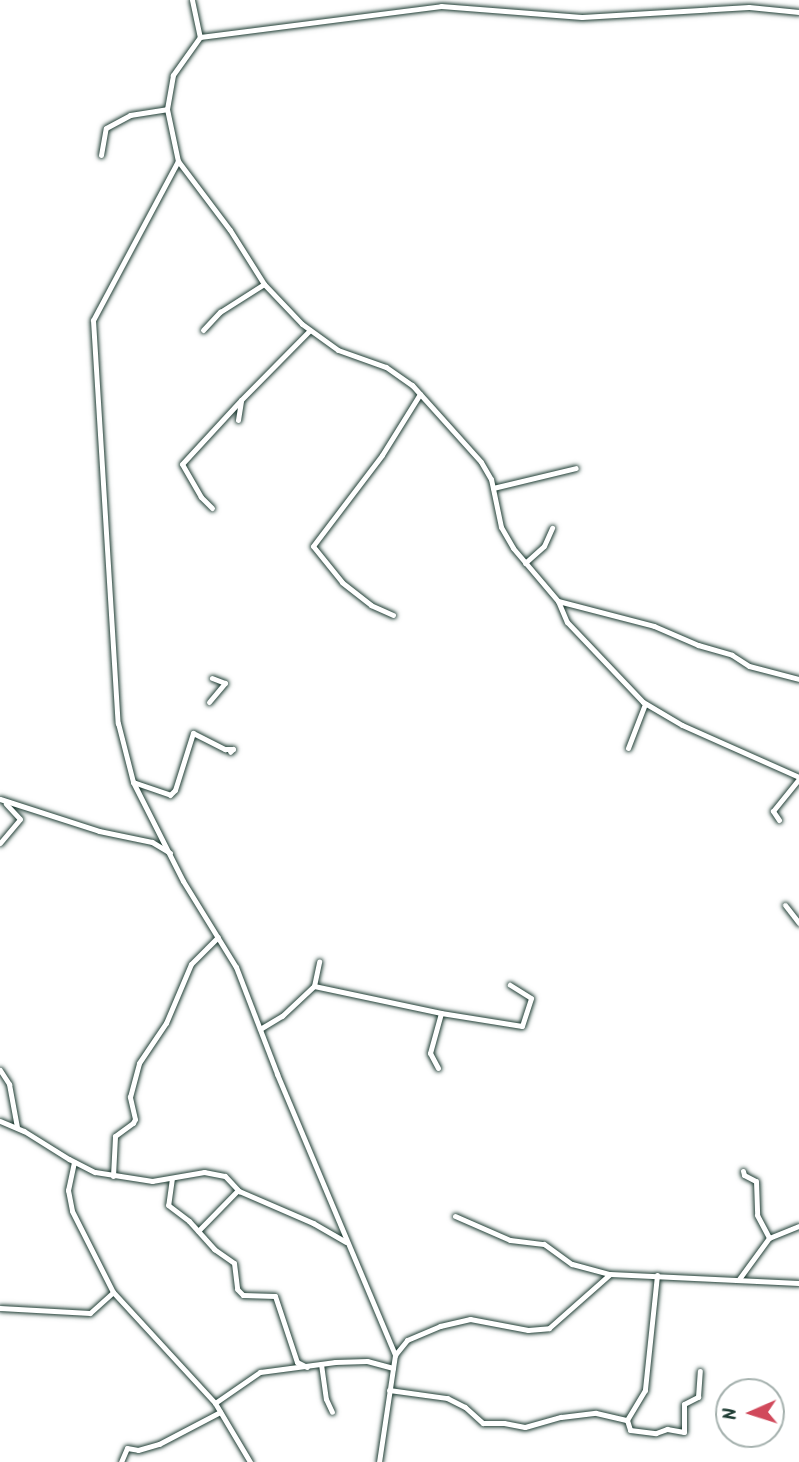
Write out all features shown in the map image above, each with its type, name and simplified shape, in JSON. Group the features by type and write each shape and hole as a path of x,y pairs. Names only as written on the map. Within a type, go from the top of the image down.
{"street":[{"path":"192,0 200,37"},
{"path":"779,820 773,811 799,778 682,725 645,704 567,622 558,601 525,563 501,527 493,488 481,462 420,394 386,367 338,350 310,330 264,284 230,230 178,161 167,109 173,75 200,37 441,6 582,17 749,7 799,12"},
{"path":"101,155 106,128 130,114 167,109"},
{"path":"178,161 93,320 118,723 133,782 183,881 236,967 346,1241 395,1355"},
{"path":"203,330 220,312 264,284"},
{"path":"212,508 201,497 182,464 310,330"},
{"path":"393,615 371,605 342,582 313,546 382,456 420,394"},
{"path":"238,420 241,400"},
{"path":"493,488 576,468"},
{"path":"525,563 544,546 552,527"},
{"path":"558,601 654,626 698,645 732,655 749,666 799,679"},
{"path":"209,702 225,683 212,678"},
{"path":"628,748 645,704"},
{"path":"133,782 170,795 175,790 193,733 225,749 233,748 230,752"},
{"path":"0,800 99,831 152,842 172,855"},
{"path":"0,800 11,807 20,819 0,843"},
{"path":"785,905 799,923"},
{"path":"113,1175 115,1136 118,1131 133,1124 135,1119 131,1097 139,1063 166,1023 191,964 218,937"},
{"path":"260,1029 282,1016 314,986 318,962"},
{"path":"314,986 441,1013 523,1026 531,998 510,985"},
{"path":"438,1068 430,1053 441,1013"},
{"path":"0,1070 9,1084 17,1127"},
{"path":"0,1121 17,1127 74,1162 113,1175 152,1181 215,1173 225,1176 239,1191 313,1223 346,1241"},
{"path":"74,1162 68,1190 72,1211 113,1292 215,1404 250,1462"},
{"path":"743,1171 744,1175 756,1181 757,1215 769,1238"},
{"path":"172,1178 168,1205 198,1231 214,1250 234,1263 237,1289 243,1294 275,1296 297,1362 307,1367"},
{"path":"198,1231 239,1191"},
{"path":"454,1216 510,1240 544,1244 572,1264 610,1274 799,1283"},
{"path":"739,1279 769,1238 799,1226"},
{"path":"379,1462 395,1355 407,1340 440,1325 470,1319 528,1330 549,1328 610,1274"},
{"path":"657,1275 645,1390 627,1420 630,1430 640,1433 667,1429 684,1432 684,1404 698,1397 700,1371"},
{"path":"0,1308 90,1313 113,1292"},
{"path":"215,1404 260,1372 321,1364 367,1362 393,1368"},
{"path":"321,1364 326,1399 332,1412"},
{"path":"389,1390 447,1398 465,1407 483,1423 525,1427 561,1417 596,1413 627,1420"},
{"path":"121,1462 127,1448 138,1450 159,1444 220,1412"}]}
